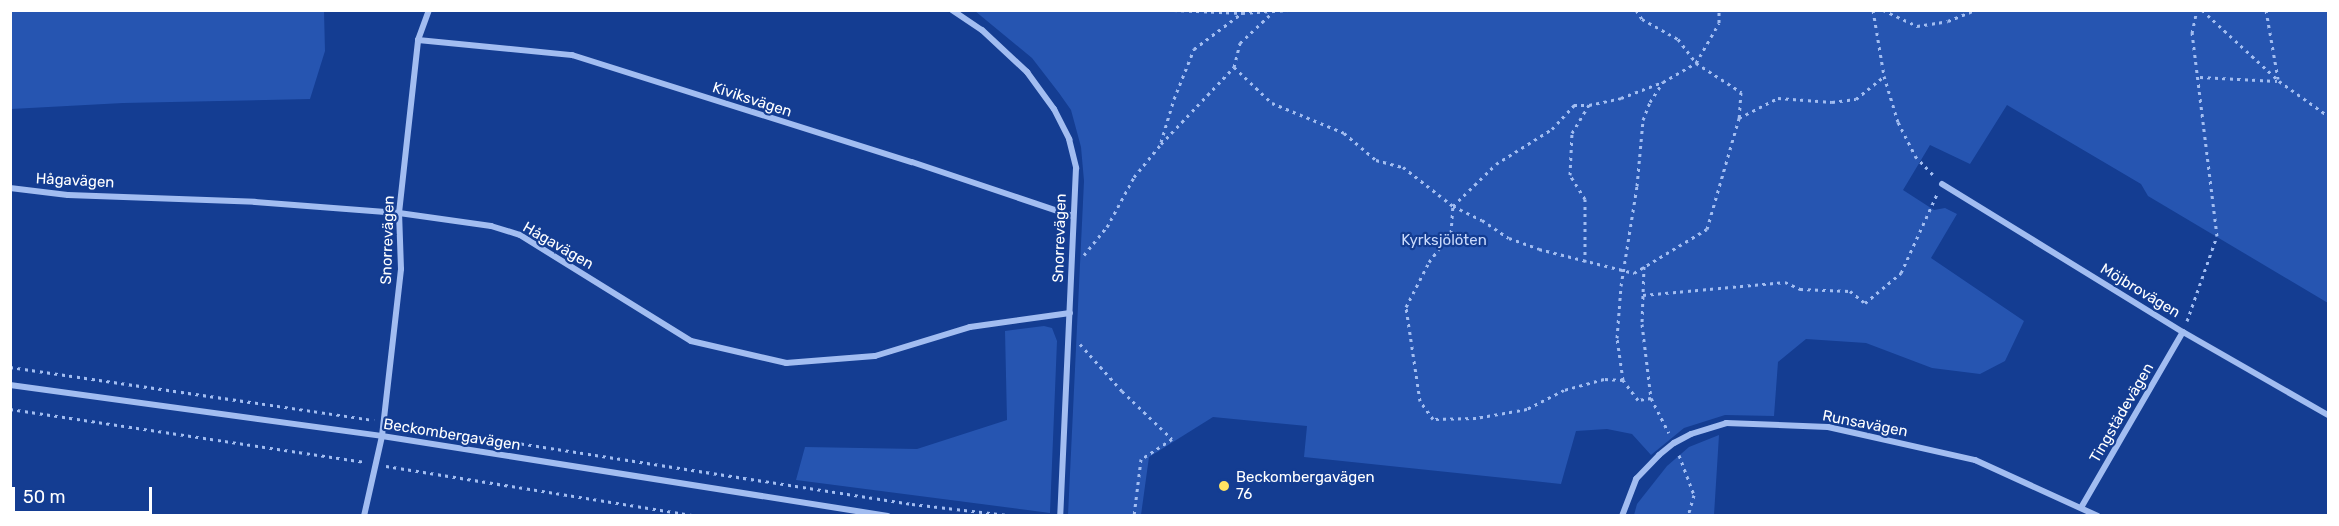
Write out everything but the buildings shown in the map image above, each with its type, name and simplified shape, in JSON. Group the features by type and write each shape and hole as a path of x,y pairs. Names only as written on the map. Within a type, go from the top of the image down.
{"street":[{"name":"Snorrevägen","path":"364,516 382,436 401,269 399,213 418,40 429,10"},
{"name":"Snorrevägen","path":"952,10 982,30 1027,72 1054,109 1069,139 1076,168 1060,516"},
{"name":"Kiviksvägen","path":"418,40 572,55 912,162 1072,216"},
{"name":"Möjbrovägen","path":"1942,184 2183,332 2328,415"},
{"name":"Hågavägen","path":"10,188 68,195 255,202 399,213 491,226 520,235 691,341 786,363 875,356 970,327 1070,313"},
{"name":"Tingstädevägen","path":"2082,506 2183,332"},
{"name":"Beckombergavägen","path":"10,386 382,436 888,516"},
{"name":"Runsavägen","path":"1622,516 1636,479 1674,443 1726,423 1827,427 1976,460 2082,506 2098,516"}],"path":[{"path":"1174,10 1242,13 1272,13 1288,10"},
{"path":"1234,67 1272,103 1344,133 1376,160 1403,166 1453,206 1482,220 1509,238 1585,262 1634,273 1707,229 1739,118 1741,92 1696,63 1678,39 1642,20 1636,10"},
{"path":"1623,380 1604,379 1564,390 1527,409 1476,418 1433,419 1420,401 1406,306 1429,262 1451,233 1453,206 1496,164 1552,129 1574,105 1589,105 1620,98 1663,82 1696,63 1719,23 1719,10"},
{"path":"1643,295 1785,282 1800,289 1850,291 1864,303 1901,273 1942,184 1915,156 1898,122 1884,76 1873,10"},
{"path":"1883,10 1917,26 1948,21 1975,10"},
{"path":"2183,332 2217,236 2192,33 2197,10"},
{"path":"2202,10 2279,81 2328,116"},
{"path":"2266,10 2279,81"},
{"path":"1161,144 1174,99 1194,48 1242,13"},
{"path":"1071,271 1107,227 1134,177 1161,144 1234,67 1240,43 1272,13"},
{"path":"1739,118 1778,98 1832,102 1856,99 1884,76"},
{"path":"2199,77 2279,81"},
{"path":"1651,398 1638,400 1623,380 1617,338 1643,120 1663,82"},
{"path":"1585,262 1585,199 1570,174 1572,133 1589,105"},
{"path":"1644,266 1642,324 1651,398 1674,443 1694,495 1688,516"},
{"path":"1078,342 1122,391 1172,439 1141,459 1134,516"},
{"path":"10,409 698,516"}],"green space":[{"path":"11,10 324,11 325,51 310,99 123,103 11,109"},
{"name":"Kyrksjölöten","path":"975,11 2328,11 2328,303 2148,196 2141,184 2007,105 1970,164 1930,145 1903,190 1934,210 1945,208 1957,214 1931,258 2024,321 2005,361 1980,374 1932,368 1866,343 1806,339 1778,362 1774,416 1725,415 1684,428 1651,455 1632,434 1607,429 1576,431 1561,484 1304,457 1307,426 1213,417 1149,457 1141,515 1068,515 1084,181 1081,147 1071,110 1032,58"},
{"path":"1044,326 1052,328 1057,341 1050,513 796,480 805,447 917,449 1007,420 1005,331"},
{"path":"1719,435 1714,515 1634,515 1637,504 1667,466 1689,447"}],"place":[{"name":"Beckombergavägen 76","path":"1224,486"}]}
